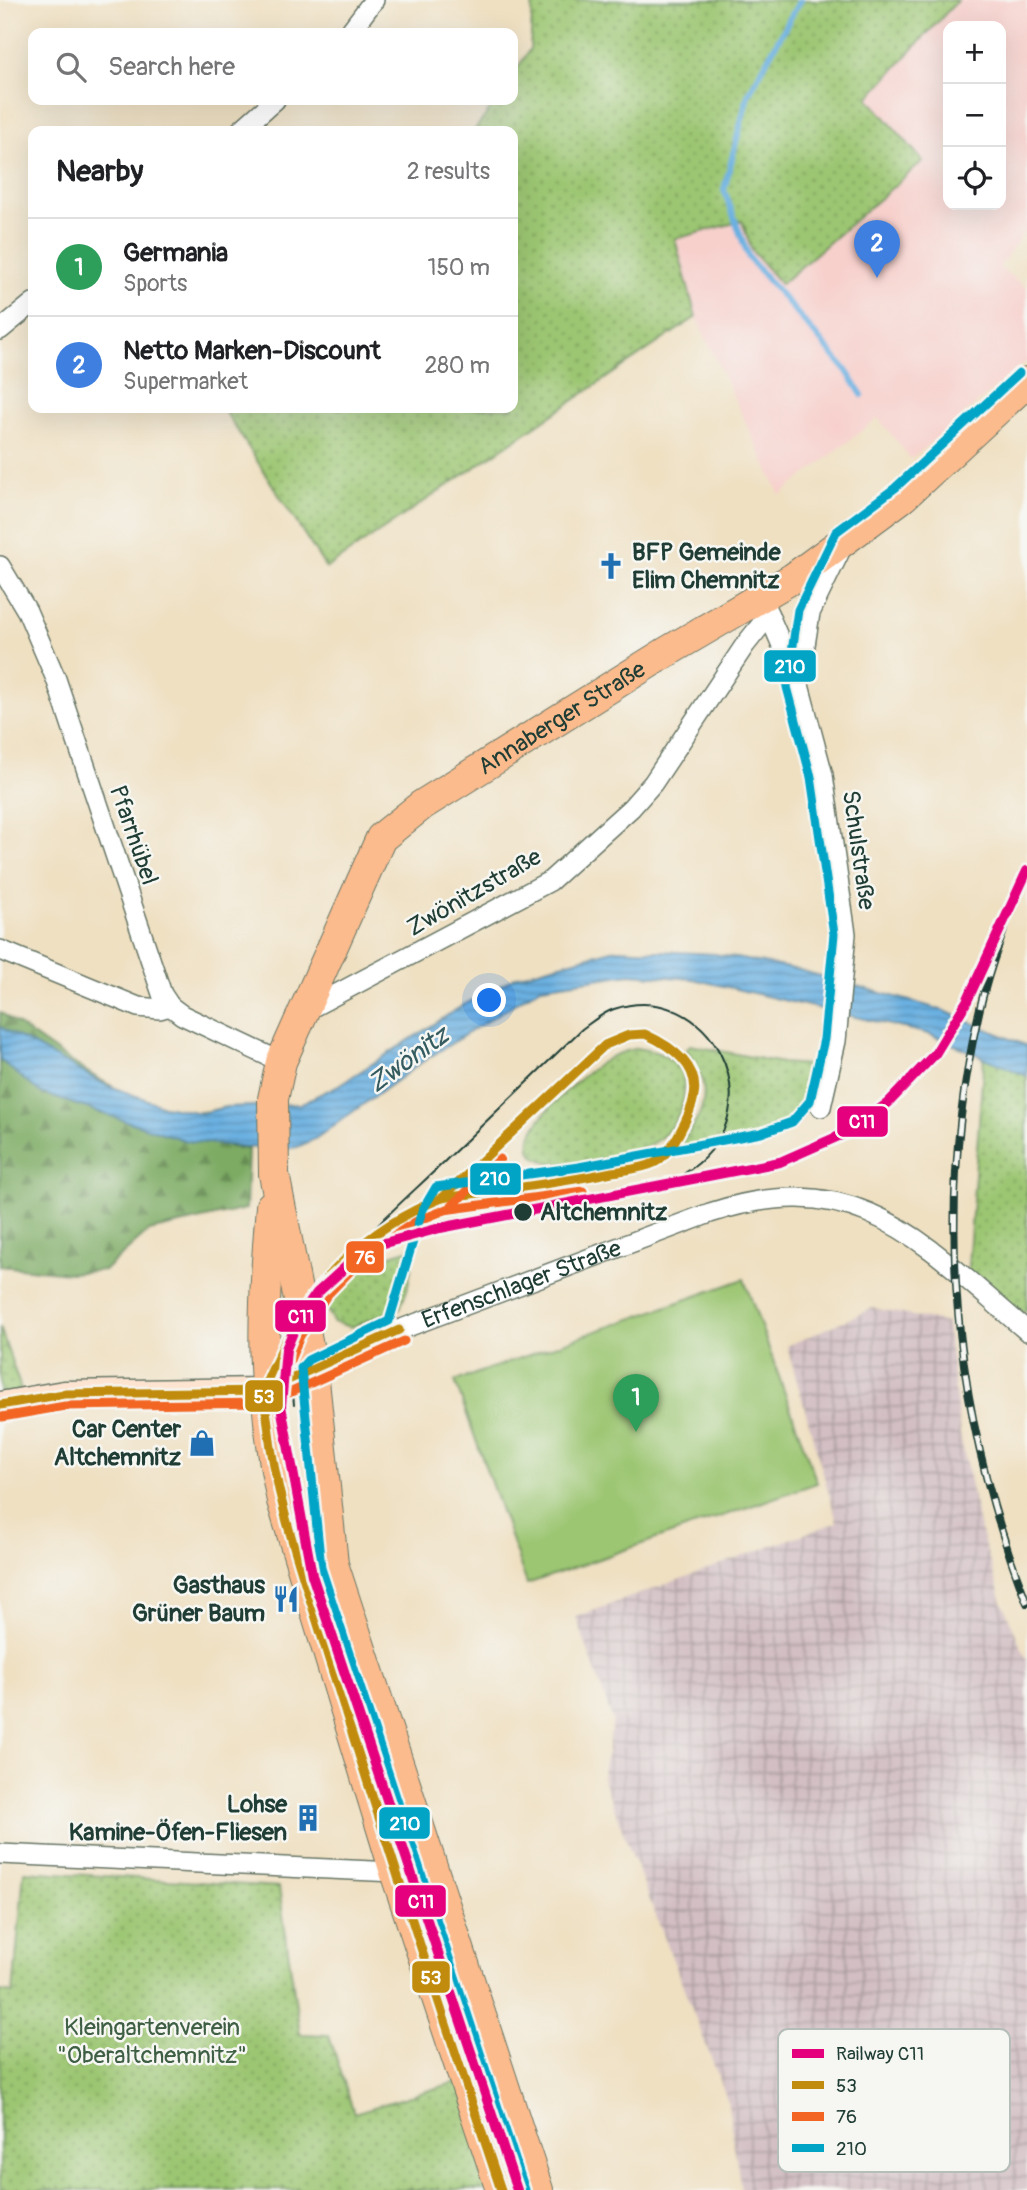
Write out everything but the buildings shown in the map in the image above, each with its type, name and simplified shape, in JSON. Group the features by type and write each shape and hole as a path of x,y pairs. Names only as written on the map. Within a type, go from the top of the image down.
{"main road":[{"name":"Annaberger Straße","path":"501,2190 395,1872 282,1501 270,1446 264,1391 263,1313 273,1163 273,1099 281,1062 381,838 422,805 665,653 765,607 845,540 903,497 1027,382"},
{"name":"Annaberger Straße","path":"273,1163 313,1371 333,1564 538,2190"},
{"name":"Erfenschlager Straße","path":"0,1405 64,1394 264,1391 313,1371"}],"street":[{"path":"353,28 374,0"},
{"path":"246,126 269,105"},
{"path":"0,330 28,307"},
{"name":"Schulstraße","path":"799,685 810,613 845,540"},
{"name":"Pfarrhübel","path":"0,566 27,611 56,679 162,993 170,1006"},
{"name":"Schulstraße","path":"765,607 799,685 824,775 846,934 836,1041 821,1107"},
{"name":"Zwönitzstraße","path":"303,1012 550,881 631,808 653,783 744,645 765,607"},
{"path":"0,950 138,1007 160,1009 170,1006 281,1062"},
{"name":"Erfenschlager Straße","path":"313,1371 399,1330 710,1213 763,1198 799,1196 841,1201 892,1222 953,1268 1027,1331"},
{"path":"0,1854 395,1872 431,1860"}],"shaded area":[{"path":"958,0 1027,0 1027,228 999,267 1027,288 1027,361 911,459 878,418 780,495 696,317 675,239 742,221 752,251 923,161 868,99"},
{"path":"873,1308 947,1323 960,1434 980,1529 1002,1602 1027,1660 1027,2190 741,2190 727,2099 602,1777 613,1721 576,1617 837,1522 787,1346"}],"green space":[{"path":"533,0 958,0 868,98 923,161 781,284 752,251 742,221 675,239 696,317 326,568 226,413 518,413 518,126 478,126 493,105 518,105 518,67 530,49"},
{"path":"0,1012 95,1077 148,1103 175,1110 201,1112 227,1107 229,1147 248,1149 246,1209 149,1231 105,1270 69,1273 0,1266"},
{"path":"690,1045 782,1063 821,1066 806,1109 788,1129 742,1144 678,1153 675,1149 694,1125 703,1102 701,1077 686,1050"},
{"path":"637,1048 663,1055 674,1062 681,1072 684,1096 676,1121 668,1131 642,1148 603,1160 584,1163 550,1162 533,1154 530,1141 537,1124 552,1105 607,1059"},
{"path":"984,1056 1027,1076 1027,1309 1014,1320 967,1279"},
{"path":"507,1148 510,1163 519,1175 477,1182"},
{"path":"415,1248 407,1290 400,1308 351,1327 333,1322 324,1302 332,1291 365,1267"},
{"path":"744,1279 817,1483 527,1584 455,1381"},
{"path":"0,1327 23,1395 0,1398"},
{"name":"Kleingartenverein \"Oberaltchemnitz\"","path":"24,1871 279,1887 300,2034 329,2035 354,2113 460,2081 489,2190 0,2190 0,1991 13,1993"}],"water":[{"name":"Zwönitz","path":"616,949 715,954 799,970 942,1010 1027,1046 1027,1076 929,1034 693,979 630,974 541,987 425,1060 315,1139 297,1147 277,1150 187,1141 41,1093 0,1060 0,1027 106,1085 164,1106 201,1113 227,1107 300,1104 341,1084 465,1004 517,976"}],"waterway":[{"path":"800,0 748,95 724,190 749,258 846,370 862,395"}],"tram line":[{"path":"294,1405 294,1367 303,1331 318,1299 339,1268 363,1240 582,1029 614,1009 648,1004 678,1012 703,1029 720,1054 730,1083 729,1113 717,1143 685,1173 642,1190"},
{"path":"494,2088 515,2184"}],"railway":[{"path":"1027,872 995,956 980,1008 965,1083 957,1158 954,1233 958,1308 967,1383 981,1457 1002,1531 1027,1603"}],"rail line":[{"name":"C11","path":"517,2190 312,1575 281,1406 286,1349 298,1320 317,1293 351,1262 377,1245 440,1228 780,1162 848,1132 888,1103 935,1054 967,1001 1027,871"}],"transit line":[{"name":"210","path":"525,2190 321,1568 301,1368 308,1360 389,1321 422,1211 436,1187 579,1167 761,1133 792,1122 810,1101 824,1039 834,934 811,777 787,687 798,610 836,532 895,488 1019,373"},
{"name":"53","path":"645,1034 681,1057 692,1074 695,1085 685,1123 660,1159 633,1169 442,1198 605,1045 629,1035 645,1034"},
{"name":"76","path":"275,1396 300,1336 327,1295 361,1260 395,1235 415,1222 450,1208 500,1159"},
{"name":"76","path":"444,1210 583,1191"},
{"name":"53","path":"442,1198 390,1224 366,1241 325,1281 292,1328 266,1382 264,1399 276,1477 297,1556 387,1843 501,2190"},
{"name":"53","path":"0,1405 64,1394 264,1391 399,1330"},
{"name":"76","path":"2,1417 65,1406 267,1403 404,1341"}],"place":[{"name":"Netto Marken-Discount","path":"877,278"},
{"name":"BFP Gemeinde Elim Chemnitz","path":"611,566"},
{"name":"Altchemnitz","path":"523,1212"},
{"name":"Germania","path":"636,1432"},
{"name":"Car Center Altchemnitz","path":"202,1443"},
{"name":"Gasthaus Grüner Baum","path":"286,1599"},
{"name":"Lohse Kamine-Öfen-Fliesen","path":"308,1818"}]}
